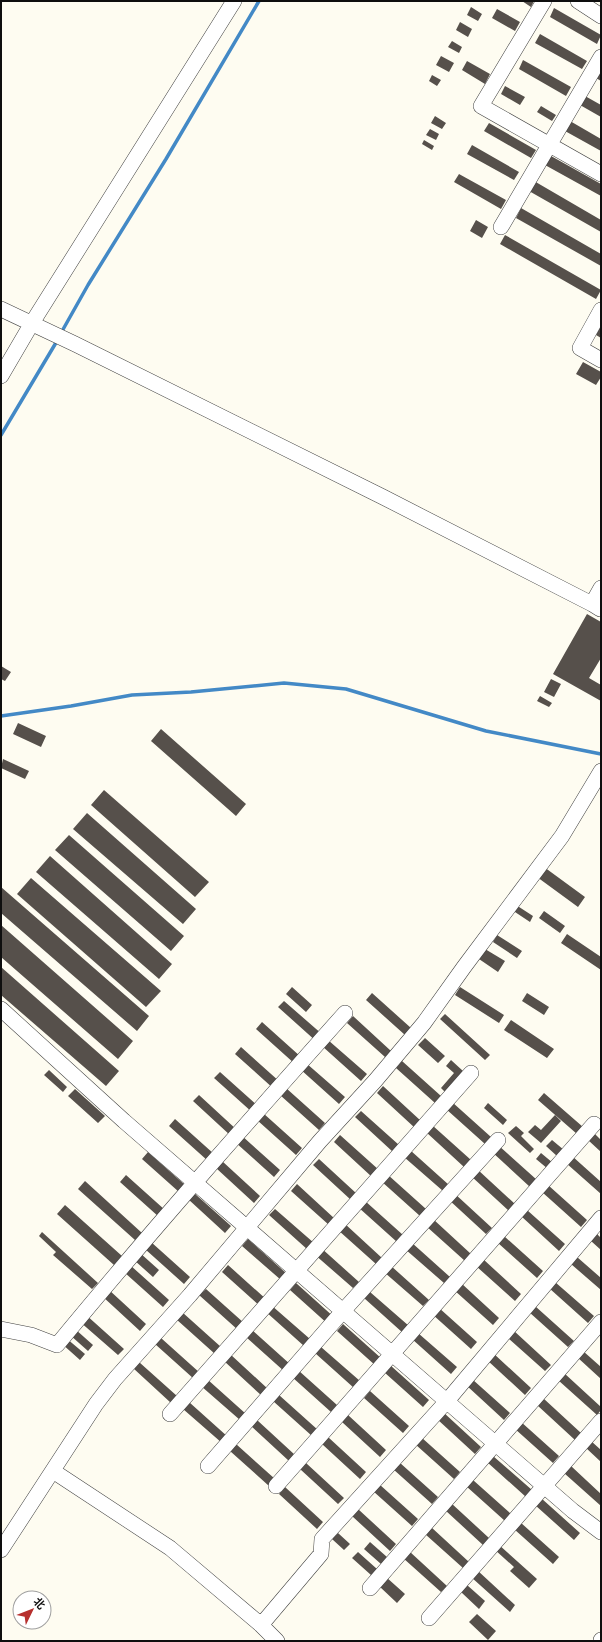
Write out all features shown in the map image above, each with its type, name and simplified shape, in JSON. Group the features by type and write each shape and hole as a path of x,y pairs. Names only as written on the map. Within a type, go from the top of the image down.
{"street":[{"path":"1,376 32,323 234,1"},
{"path":"544,1 481,106 601,174"},
{"path":"578,1 601,16"},
{"path":"501,226 601,57"},
{"path":"1,309 376,494 597,607 601,588"},
{"path":"601,310 580,348 601,360"},
{"path":"1,1550 96,1404 115,1379 424,1023 562,836 600,772"},
{"path":"1,1009 124,1121 343,1312 573,1511 601,1532"},
{"path":"1,1328 31,1335 57,1345 119,1269 194,1182 345,1013"},
{"path":"170,1414 471,1073"},
{"path":"276,1486 393,1355 594,1124"},
{"path":"208,1466 343,1312 498,1140"},
{"path":"261,1625 321,1554 322,1539 447,1401 601,1218"},
{"path":"370,1588 601,1322"},
{"path":"429,1618 601,1420"},
{"path":"53,1470 170,1548 261,1625 277,1641"}],"building":[{"path":"522,1 534,1 531,7"},
{"path":"471,7 482,14 478,21 467,15"},
{"path":"554,8 601,35 597,44 550,17"},
{"path":"497,9 520,22 515,31 492,18"},
{"path":"460,22 472,29 468,37 456,30"},
{"path":"540,34 587,61 582,69 535,43"},
{"path":"452,41 462,47 459,53 448,47"},
{"path":"441,56 454,63 449,72 436,65"},
{"path":"523,60 571,87 566,96 519,69"},
{"path":"467,61 490,74 485,84 462,70"},
{"path":"601,69 601,81 596,78"},
{"path":"432,75 441,80 437,86 429,81"},
{"path":"505,86 525,97 520,105 501,94"},
{"path":"585,96 601,105 601,117 580,105"},
{"path":"541,106 556,115 552,121 537,112"},
{"path":"435,116 446,123 442,129 431,123"},
{"path":"570,121 601,139 601,151 565,131"},
{"path":"489,123 536,150 531,158 484,131"},
{"path":"430,129 439,134 436,140 426,135"},
{"path":"424,140 434,146 432,150 422,144"},
{"path":"472,145 519,172 514,180 467,154"},
{"path":"551,156 601,184 601,196 545,165"},
{"path":"459,174 506,200 501,209 454,182"},
{"path":"534,181 601,220 601,232 529,191"},
{"path":"521,208 601,254 601,266 516,218"},
{"path":"476,220 488,227 482,238 470,231"},
{"path":"505,235 601,290 596,299 500,244"},
{"path":"601,325 601,338 596,335"},
{"path":"583,362 601,372 601,377 596,385 576,374"},
{"path":"587,614 601,622 601,658 589,678 601,685 601,701 553,674"},
{"path":"1,666 11,672 5,681 1,679"},
{"path":"551,679 561,684 554,697 544,692"},
{"path":"540,696 552,703 549,707 537,701"},
{"path":"18,723 46,736 41,747 13,734"},
{"path":"161,729 246,804 236,816 151,741"},
{"path":"3,759 29,771 25,779 1,768"},
{"path":"104,790 209,882 195,897 91,805"},
{"path":"87,813 196,909 183,924 73,829"},
{"path":"69,835 184,936 171,951 55,850"},
{"path":"50,856 172,964 159,979 36,872"},
{"path":"544,867 585,897 578,907 537,877"},
{"path":"31,878 161,991 146,1007 17,894"},
{"path":"1,887 149,1016 137,1031 1,913"},
{"path":"516,905 533,916 530,922 512,910"},
{"path":"544,911 565,926 560,933 539,918"},
{"path":"1,925 133,1041 118,1059 1,957"},
{"path":"567,934 601,957 601,970 561,943"},
{"path":"497,935 522,951 517,958 493,942"},
{"path":"485,949 505,961 498,972 479,959"},
{"path":"1,967 119,1071 106,1086 1,995"},
{"path":"292,987 312,1005 306,1012 286,994"},
{"path":"460,987 504,1015 499,1023 455,995"},
{"path":"372,993 411,1028 405,1035 366,1000"},
{"path":"527,993 549,1007 544,1015 522,1001"},
{"path":"284,1001 323,1035 317,1042 278,1007"},
{"path":"445,1014 490,1055 485,1060 440,1019"},
{"path":"353,1016 391,1051 385,1057 347,1023"},
{"path":"511,1020 554,1049 547,1058 504,1030"},
{"path":"262,1022 301,1057 295,1064 256,1029"},
{"path":"425,1038 445,1056 438,1063 418,1045"},
{"path":"328,1040 367,1074 361,1081 322,1046"},
{"path":"241,1047 280,1082 274,1089 235,1054"},
{"path":"451,1060 463,1071 445,1092 441,1088 454,1073 446,1066"},
{"path":"402,1061 441,1096 435,1103 396,1068"},
{"path":"306,1063 345,1097 339,1104 300,1069"},
{"path":"49,1070 67,1087 63,1092 44,1075"},
{"path":"220,1072 259,1107 253,1113 214,1078"},
{"path":"383,1086 421,1121 415,1128 377,1093"},
{"path":"286,1088 325,1123 319,1130 280,1095"},
{"path":"75,1089 105,1116 98,1123 68,1096"},
{"path":"544,1093 583,1127 577,1134 538,1100"},
{"path":"199,1095 237,1130 231,1136 193,1101"},
{"path":"452,1102 491,1137 485,1144 446,1109"},
{"path":"488,1103 507,1120 503,1125 484,1108"},
{"path":"361,1111 399,1145 393,1152 355,1117"},
{"path":"263,1113 302,1148 296,1155 257,1120"},
{"path":"555,1115 561,1121 541,1143 528,1132 535,1125 541,1130"},
{"path":"175,1119 214,1154 208,1161 169,1126"},
{"path":"432,1125 471,1160 464,1167 426,1132"},
{"path":"516,1126 524,1133 521,1136 534,1149 530,1153 508,1133"},
{"path":"594,1133 601,1140 601,1152 588,1140"},
{"path":"241,1135 280,1170 274,1177 235,1142"},
{"path":"340,1135 379,1170 372,1177 334,1142"},
{"path":"552,1140 564,1150 558,1157 546,1146"},
{"path":"498,1145 537,1180 530,1187 492,1152"},
{"path":"410,1150 449,1185 443,1191 404,1157"},
{"path":"148,1152 185,1185 179,1192 142,1159"},
{"path":"541,1153 553,1163 548,1169 536,1159"},
{"path":"572,1156 601,1182 601,1194 566,1163"},
{"path":"319,1159 357,1194 351,1200 313,1165"},
{"path":"222,1161 260,1196 254,1203 216,1168"},
{"path":"477,1169 515,1204 509,1211 471,1176"},
{"path":"387,1174 426,1209 420,1216 381,1181"},
{"path":"126,1175 165,1210 159,1217 120,1182"},
{"path":"85,1181 142,1233 135,1240 78,1189"},
{"path":"297,1184 335,1219 329,1225 291,1191"},
{"path":"548,1185 587,1220 581,1227 542,1192"},
{"path":"194,1193 231,1226 225,1233 188,1199"},
{"path":"454,1193 492,1228 486,1234 448,1199"},
{"path":"364,1200 403,1235 397,1242 358,1207"},
{"path":"65,1205 122,1256 114,1265 57,1214"},
{"path":"275,1209 314,1243 308,1250 269,1215"},
{"path":"527,1210 565,1244 559,1251 521,1216"},
{"path":"433,1219 471,1254 465,1261 426,1226"},
{"path":"344,1223 382,1258 376,1264 338,1230"},
{"path":"42,1232 98,1283 92,1289 53,1255 56,1252 39,1236"},
{"path":"597,1234 601,1238 601,1250 591,1241"},
{"path":"504,1236 543,1271 537,1278 498,1243"},
{"path":"248,1239 287,1274 281,1280 242,1246"},
{"path":"151,1242 190,1277 184,1284 145,1249"},
{"path":"411,1242 450,1277 444,1283 405,1249"},
{"path":"320,1247 359,1282 353,1288 314,1254"},
{"path":"140,1253 159,1270 153,1277 134,1260"},
{"path":"577,1257 601,1278 601,1290 571,1264"},
{"path":"483,1259 521,1294 515,1301 476,1266"},
{"path":"130,1265 169,1300 163,1307 124,1272"},
{"path":"228,1265 267,1300 261,1307 222,1272"},
{"path":"390,1265 429,1300 423,1306 384,1272"},
{"path":"555,1282 594,1316 588,1323 549,1288"},
{"path":"296,1283 335,1318 329,1325 290,1290"},
{"path":"461,1283 499,1318 493,1325 454,1290"},
{"path":"108,1289 146,1324 140,1331 102,1296"},
{"path":"206,1289 244,1323 238,1330 199,1295"},
{"path":"370,1292 409,1326 403,1333 364,1298"},
{"path":"271,1305 310,1339 304,1346 265,1311"},
{"path":"535,1306 574,1341 568,1347 529,1312"},
{"path":"438,1307 477,1342 471,1349 432,1314"},
{"path":"182,1312 221,1347 215,1354 176,1319"},
{"path":"85,1314 124,1349 118,1355 79,1321"},
{"path":"343,1324 382,1359 376,1366 337,1331"},
{"path":"75,1329 93,1345 88,1351 70,1335"},
{"path":"252,1330 291,1365 285,1372 246,1337"},
{"path":"513,1330 551,1365 545,1371 507,1337"},
{"path":"418,1333 457,1367 451,1374 412,1339"},
{"path":"66,1338 85,1354 80,1360 61,1343"},
{"path":"161,1338 200,1373 194,1379 155,1344"},
{"path":"321,1347 360,1381 354,1388 315,1353"},
{"path":"583,1351 601,1367 601,1379 577,1357"},
{"path":"493,1353 531,1388 525,1395 487,1360"},
{"path":"230,1354 268,1389 262,1396 224,1361"},
{"path":"139,1362 177,1396 171,1403 133,1368"},
{"path":"390,1365 429,1400 423,1407 384,1372"},
{"path":"298,1370 337,1405 331,1412 292,1377"},
{"path":"564,1373 601,1407 601,1410 597,1415 558,1380"},
{"path":"207,1379 246,1414 240,1420 201,1386"},
{"path":"472,1379 510,1413 504,1420 466,1385"},
{"path":"370,1391 409,1426 403,1433 364,1398"},
{"path":"279,1395 318,1430 312,1436 273,1401"},
{"path":"543,1398 581,1433 575,1440 537,1405"},
{"path":"189,1402 228,1437 222,1443 183,1409"},
{"path":"443,1412 481,1447 475,1454 437,1419"},
{"path":"348,1415 386,1450 380,1457 342,1422"},
{"path":"257,1420 295,1455 289,1461 251,1426"},
{"path":"520,1421 559,1456 553,1463 514,1428"},
{"path":"328,1437 366,1472 360,1479 322,1444"},
{"path":"421,1437 460,1472 454,1479 415,1444"},
{"path":"591,1441 601,1450 601,1462 585,1447"},
{"path":"236,1444 275,1479 269,1486 230,1451"},
{"path":"493,1456 532,1490 526,1497 487,1462"},
{"path":"399,1462 438,1497 432,1504 393,1469"},
{"path":"306,1463 344,1498 338,1504 300,1469"},
{"path":"571,1466 601,1494 601,1506 564,1473"},
{"path":"473,1480 511,1514 505,1521 466,1486"},
{"path":"379,1484 418,1519 412,1526 373,1491"},
{"path":"285,1487 323,1522 317,1529 279,1494"},
{"path":"541,1498 580,1533 574,1540 535,1505"},
{"path":"451,1503 489,1538 483,1545 445,1510"},
{"path":"358,1509 396,1544 390,1551 352,1516"},
{"path":"520,1522 559,1557 553,1564 514,1529"},
{"path":"431,1527 469,1562 463,1568 425,1534"},
{"path":"338,1533 350,1544 344,1550 332,1539"},
{"path":"370,1542 387,1557 381,1564 364,1549"},
{"path":"498,1544 537,1579 529,1588 510,1571 514,1567 494,1549"},
{"path":"409,1551 447,1586 441,1592 403,1558"},
{"path":"358,1552 377,1569 371,1575 352,1558"},
{"path":"477,1570 515,1605 510,1612 471,1577"},
{"path":"386,1577 405,1594 397,1603 379,1586"},
{"path":"467,1585 485,1601 479,1609 461,1592"},
{"path":"477,1614 496,1631 488,1640 469,1622"}],"waterway":[{"path":"61,333 88,285 166,159 259,1"},
{"path":"1,435 57,341"},
{"path":"1,716 71,706 132,695 191,692 284,683 346,689 486,731 601,754"}]}
